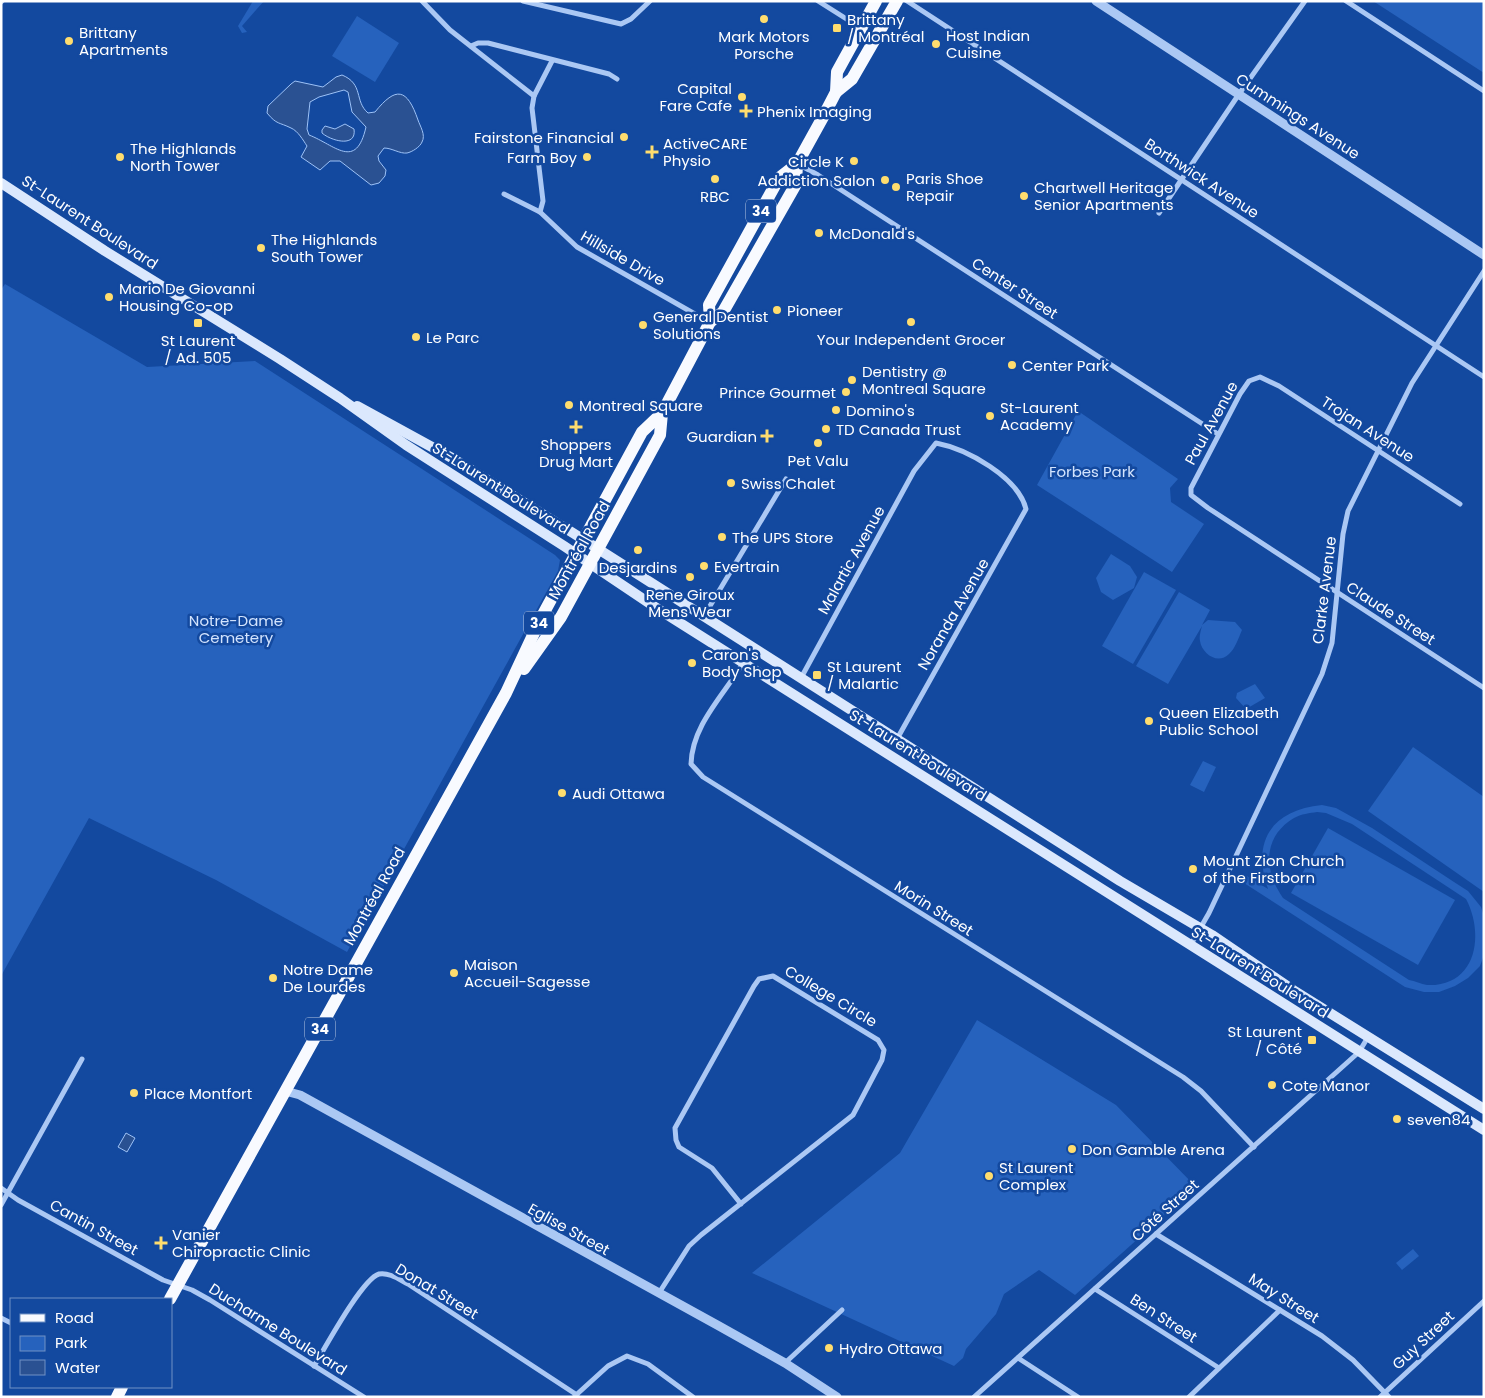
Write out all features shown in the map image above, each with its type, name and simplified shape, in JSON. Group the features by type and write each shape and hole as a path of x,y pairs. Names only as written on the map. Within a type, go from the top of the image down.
{"main road":[{"name":"Montréal Road","path":"836,92 837,72 876,1"},
{"name":"Montréal Road","path":"170,1298 506,693 541,618 642,432 662,413 710,322 723,312 796,184 797,164 836,92 852,79 897,1"},
{"name":"St-Laurent Boulevard","path":"1,183 105,251 340,398 452,458 584,540 1120,881 1200,929 1484,1109"},
{"name":"St-Laurent Boulevard","path":"340,398 406,446 743,662 1484,1130"},
{"name":"Montréal Road","path":"506,693 561,617 660,435 662,413"},
{"path":"486,496 493,484"}],"street":[{"path":"422,1 443,23 534,96"},
{"path":"522,1 609,23 621,24 631,19 649,2"},
{"path":"818,1 876,38"},
{"name":"Borthwick Avenue","path":"907,1 1484,377"},
{"name":"Cummings Avenue","path":"1096,1 1484,255"},
{"path":"1159,213 1239,94 1305,1"},
{"path":"1346,1 1484,91"},
{"path":"471,46 478,43 488,43 552,61 609,74 617,79"},
{"path":"540,212 544,201 534,138 532,108 534,96 552,61"},
{"name":"Center Street","path":"797,164 824,178 1218,434"},
{"name":"Hillside Drive","path":"504,194 540,212 577,247 710,322"},
{"name":"Clarke Avenue","path":"1190,946 1200,929 1322,674 1332,643 1343,534 1348,511 1356,491 1380,451 1412,383 1484,271"},
{"name":"Paul Avenue","path":"1190,488 1218,434 1249,381 1260,377"},
{"name":"Trojan Avenue","path":"1260,377 1279,386 1460,504"},
{"name":"Noranda Avenue","path":"897,739 1026,509 1023,500 1008,480 962,451 936,443 926,454"},
{"name":"Malartic Avenue","path":"801,678 914,471 926,454"},
{"path":"703,616 786,479"},
{"name":"Claude Street","path":"1190,488 1191,495 1198,501 1484,688"},
{"name":"Morin Street","path":"743,662 696,734 691,749 691,764 703,777 1183,1077 1201,1090 1254,1146"},
{"name":"College Circle","path":"658,1293 689,1246 853,1115 882,1060 884,1050 878,1040 773,976 759,979 754,986 675,1128 676,1140 680,1147 712,1168 741,1204"},
{"name":"Côté Street","path":"974,1397 1358,1052 1368,1037"},
{"path":"1,1205 82,1059"},
{"name":"Eglise Street","path":"285,1091 300,1095 785,1363 837,1397"},
{"name":"Cantin Street","path":"1,1188 163,1280 177,1285"},
{"name":"May Street","path":"1156,1234 1322,1336 1354,1360 1384,1395"},
{"name":"Donat Street","path":"314,1366 358,1294 372,1277 388,1274 408,1284 576,1396"},
{"name":"Ducharme Boulevard","path":"177,1285 210,1300 364,1397"},
{"name":"Ben Street","path":"1095,1289 1219,1368"},
{"name":"Guy Street","path":"1384,1395 1484,1301"},
{"path":"785,1363 842,1310"},
{"path":"1189,1397 1280,1310"},
{"path":"576,1396 608,1366 627,1356 648,1364 693,1397"},
{"path":"1018,1358 1078,1397"}],"green space":[{"path":"253,1 264,1 242,26 247,32 242,33 238,26"},
{"path":"1373,1 1484,1 1484,73"},
{"path":"357,16 399,43 375,82 332,56"},
{"name":"Notre-Dame Cemetery","path":"5,284 147,367 255,361 560,560 558,571 347,952 216,880 89,818 1,976 1,290"},
{"name":"Forbes Park","path":"1078,411 1178,479 1170,488 1171,502 1204,524 1172,572 1037,485"},
{"path":"1111,554 1130,566 1137,577 1134,588 1113,600 1101,592 1096,578"},
{"path":"1144,572 1176,590 1133,664 1102,646"},
{"path":"1179,592 1210,610 1202,625 1208,620 1235,622 1242,630 1231,652 1225,657 1216,658 1207,654 1201,646 1202,626 1168,684 1136,666"},
{"path":"1255,684 1265,698 1246,709 1236,698 1237,693"},
{"path":"1413,747 1484,797 1484,892 1368,811"},
{"path":"1203,761 1216,767 1204,792 1190,785"},
{"path":"1322,805 1336,808 1372,828 1468,891 1481,907 1484,916 1484,955 1480,966 1468,978 1455,986 1439,992 1424,992 1405,987 1244,883 1247,876 1268,889 1263,872 1262,856 1264,843 1278,821 1290,813","holes":["1317,812 1326,813 1352,824 1466,899 1472,913 1475,943 1472,956 1466,968 1456,977 1444,983 1427,985 1409,980 1283,898 1272,877 1270,866 1269,855 1276,835 1294,818"]},
{"path":"1328,828 1455,900 1418,965 1291,893"},
{"path":"977,1020 1116,1105 1196,1187 1075,1295 1039,1270 1004,1294 996,1314 966,1349 963,1358 954,1366 752,1273 900,1153"},
{"path":"1413,1249 1419,1256 1402,1270 1396,1263"}],"water":[{"path":"342,75 353,83 361,103 368,113 375,112 389,98 400,94 410,102 414,109 423,134 422,142 416,149 407,153 384,148 378,156 379,161 386,170 385,176 379,183 371,185 340,161 330,161 320,170 301,157 307,146 298,133 294,129 276,121 267,113 268,106 295,81 323,87 336,77","holes":["344,90 348,92 352,112 366,127 357,148 350,152 336,148 309,135 307,129 310,102 319,97"]},
{"path":"345,124 354,129 352,139 348,141 337,140 322,133 325,126 335,129"},
{"path":"126,1133 135,1138 127,1152 118,1147"}],"place":[{"name":"Mark Motors Porsche","path":"764,19"},
{"name":"Brittany / Montréal","path":"837,28"},
{"name":"Brittany Apartments","path":"69,41"},
{"name":"Host Indian Cuisine","path":"936,44"},
{"name":"Capital Fare Cafe","path":"742,97"},
{"name":"Phenix Imaging","path":"746,111"},
{"name":"Fairstone Financial","path":"624,137"},
{"name":"ActiveCARE Physio","path":"652,152"},
{"name":"The Highlands North Tower","path":"120,157"},
{"name":"Farm Boy","path":"587,157"},
{"name":"Circle K","path":"854,161"},
{"name":"RBC","path":"715,179"},
{"name":"Addiction Salon","path":"885,180"},
{"name":"Paris Shoe Repair","path":"896,187"},
{"name":"Chartwell Heritage Senior Apartments","path":"1024,196"},
{"name":"McDonald's","path":"819,233"},
{"name":"The Highlands South Tower","path":"261,248"},
{"name":"Mario De Giovanni Housing Co-op","path":"109,297"},
{"name":"Pioneer","path":"777,310"},
{"name":"Your Independent Grocer","path":"911,322"},
{"name":"St Laurent / Ad. 505","path":"198,323"},
{"name":"General Dentist Solutions","path":"643,325"},
{"name":"Le Parc","path":"416,337"},
{"name":"Center Park","path":"1012,365"},
{"name":"Dentistry @ Montreal Square","path":"852,380"},
{"name":"Prince Gourmet","path":"846,392"},
{"name":"Montreal Square","path":"569,405"},
{"name":"Domino's","path":"836,410"},
{"name":"St-Laurent Academy","path":"990,416"},
{"name":"Shoppers Drug Mart","path":"576,427"},
{"name":"TD Canada Trust","path":"826,429"},
{"name":"Guardian","path":"767,436"},
{"name":"Pet Valu","path":"818,443"},
{"name":"Swiss Chalet","path":"731,483"},
{"name":"The UPS Store","path":"722,537"},
{"name":"Desjardins","path":"638,550"},
{"name":"Evertrain","path":"704,566"},
{"name":"Rene Giroux Mens Wear","path":"690,577"},
{"name":"Caron's Body Shop","path":"692,663"},
{"name":"St Laurent / Malartic","path":"817,675"},
{"name":"Queen Elizabeth Public School","path":"1149,721"},
{"name":"Audi Ottawa","path":"562,793"},
{"name":"Mount Zion Church of the Firstborn","path":"1193,869"},
{"name":"Maison Accueil-Sagesse","path":"454,973"},
{"name":"Notre Dame De Lourdes","path":"273,978"},
{"name":"St Laurent / Côté","path":"1312,1040"},
{"name":"Cote Manor","path":"1272,1085"},
{"name":"Place Montfort","path":"134,1093"},
{"name":"seven84","path":"1397,1119"},
{"name":"Don Gamble Arena","path":"1072,1149"},
{"name":"St Laurent Complex","path":"989,1176"},
{"name":"Vanier Chiropractic Clinic","path":"161,1243"},
{"name":"Hydro Ottawa","path":"829,1348"}]}
